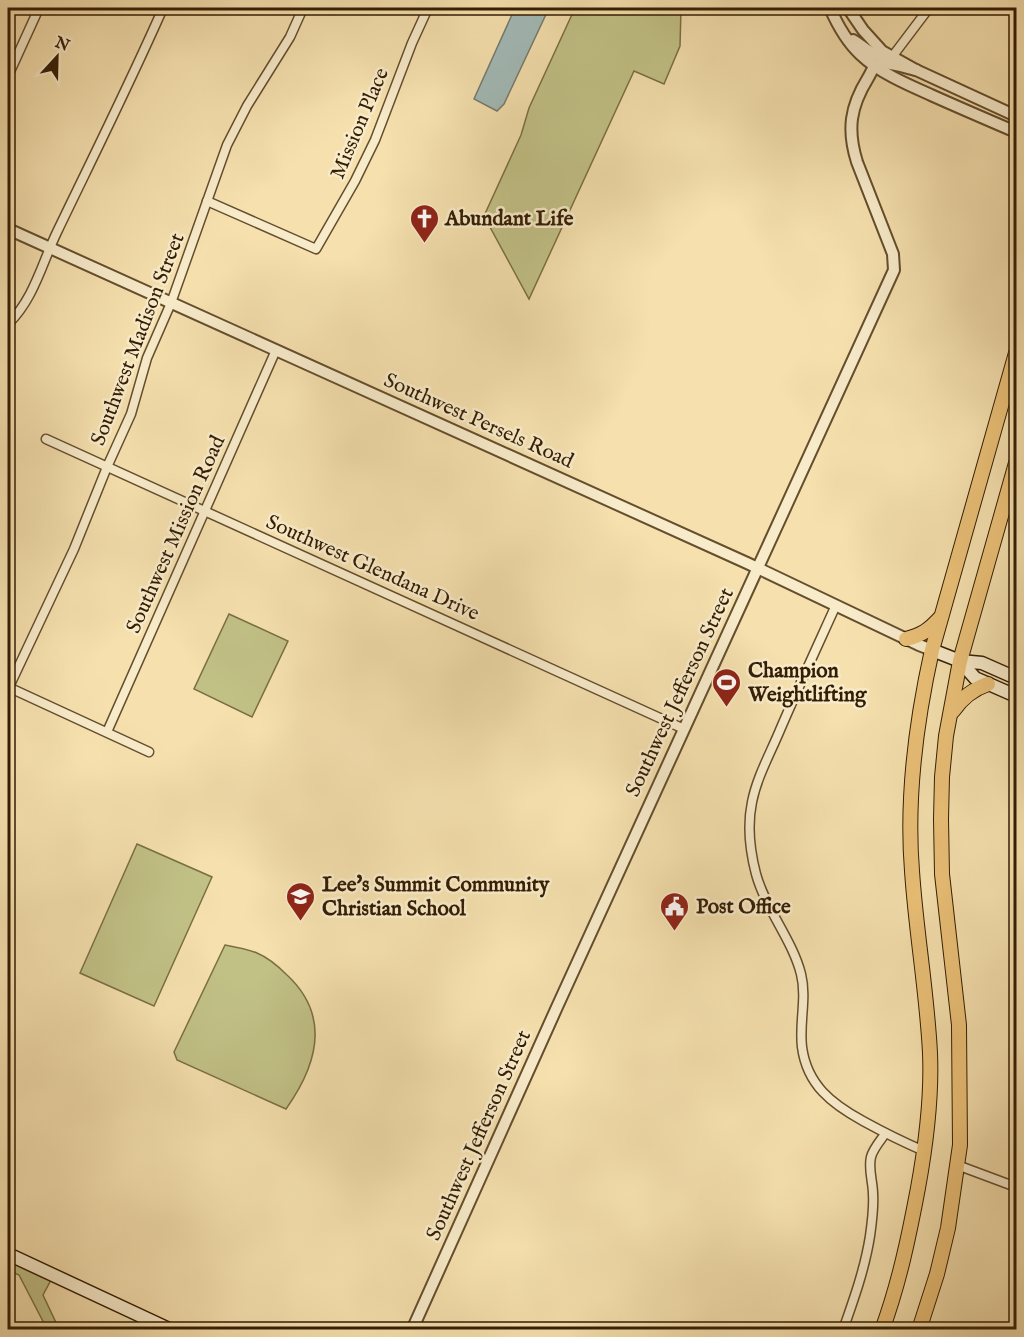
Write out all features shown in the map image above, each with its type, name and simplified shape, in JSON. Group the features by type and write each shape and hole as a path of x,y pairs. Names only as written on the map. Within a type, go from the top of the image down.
{"highway":[{"path":"882,1329 895,1293 910,1231 927,1131 930,1054 924,974 912,871 911,792 920,712 932,650 1017,353"},
{"path":"919,1329 937,1274 948,1228 960,1145 959,1025 942,874 942,777 960,661 1017,463"},
{"path":"906,639 929,629 942,617"},
{"path":"950,716 964,697 974,689 988,684"}],"main road":[{"path":"932,650 960,661 982,663 1017,678"},
{"path":"960,661 975,678 1017,696"},
{"path":"8,1254 171,1329"}],"street":[{"path":"8,76 39,8"},
{"path":"8,324 31,293 49,248 163,8"},
{"name":"Southwest Madison Street","path":"8,687 74,549 131,414 147,358 171,303 227,145 247,106 290,37 303,8"},
{"name":"Mission Place","path":"207,201 316,249 355,181 375,140 412,43 428,8"},
{"path":"830,8 843,33 859,54 874,66 907,84 1017,132"},
{"path":"848,8 863,30 882,51 916,70 1017,116"},
{"path":"843,33 875,55 892,57 929,8"},
{"path":"874,66 887,64 916,70"},
{"name":"Southwest Jefferson Street","path":"416,1328 557,1007 894,270 893,254 856,162 850,131 854,105 874,66"},
{"name":"Southwest Persels Road","path":"8,229 758,567 932,650"},
{"name":"Southwest Mission Road","path":"107,732 276,350"},
{"name":"Southwest Glendana Drive","path":"46,439 684,729"},
{"path":"836,605 761,773 752,803 750,846 757,878 794,954 801,976 803,988 802,1044 811,1075 824,1095 833,1103 885,1134 924,1151"},
{"path":"8,687 150,752"},
{"path":"843,1329 859,1281 872,1221 871,1157 873,1150 885,1134"},
{"path":"957,1165 1017,1187"}],"green space":[{"path":"575,8 681,8 680,46 664,84 634,71 529,299 484,216 521,135 529,108"},
{"path":"229,614 288,641 252,717 194,689"},
{"path":"137,844 212,877 154,1006 80,973"},
{"path":"225,945 261,955 273,963 301,991 310,1007 315,1040 312,1058 306,1075 286,1109 177,1060 174,1052"},
{"path":"8,1261 51,1280 43,1295 59,1329 47,1329 19,1275 8,1270"}],"water":[{"path":"515,8 549,8 504,104 497,111 474,99"}],"place":[{"name":"Abundant Life","path":"424,244"},
{"name":"Champion Weightlifting","path":"727,708"},
{"name":"Lee's Summit Community Christian School","path":"301,922"},
{"name":"Post Office","path":"675,932"}]}
